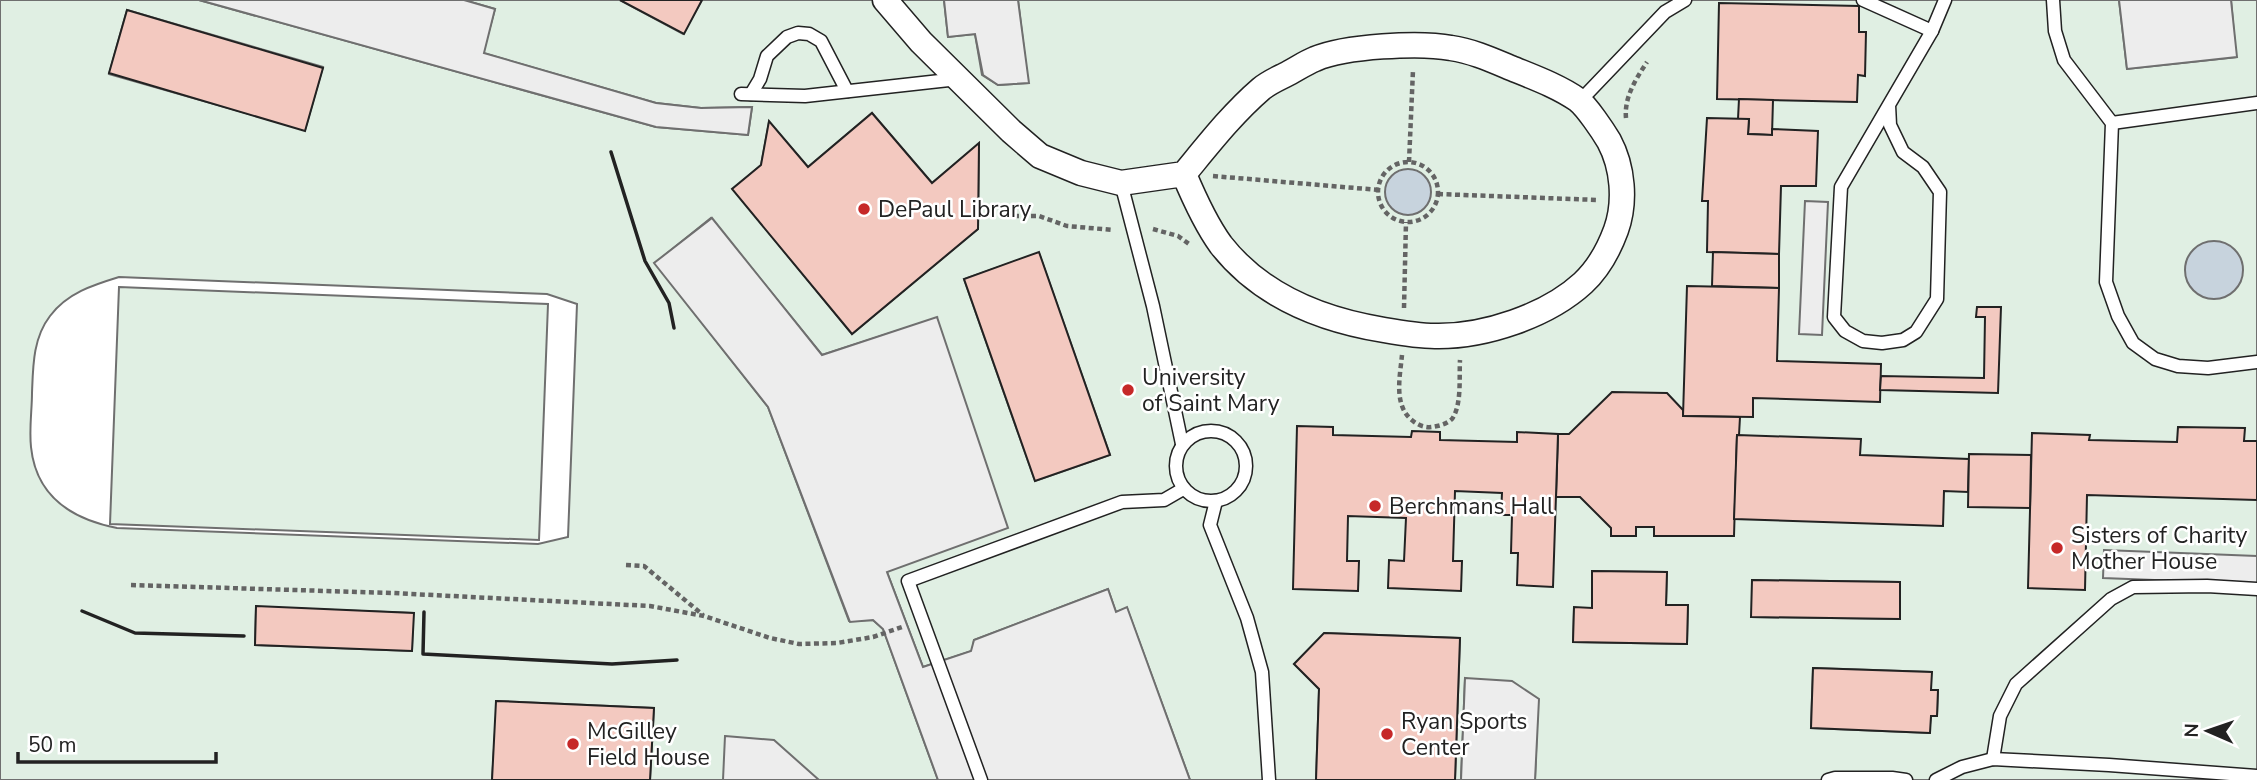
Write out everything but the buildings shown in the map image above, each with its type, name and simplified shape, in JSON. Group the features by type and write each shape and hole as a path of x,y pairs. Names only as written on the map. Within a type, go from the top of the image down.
{"street":[{"path":"885,0 920,42 1040,156 1081,173 1121,183 1184,174 1224,125 1263,87 1317,58 1364,48 1414,45 1451,48 1488,59 1539,80 1580,102 1610,142 1622,181 1622,201 1621,214 1609,249 1584,283 1549,306 1513,323 1462,335 1435,336 1363,327 1324,317 1293,303 1259,281 1222,245 1200,211 1184,174"}],"lane":[{"path":"1580,102 1665,12 1685,0"},
{"path":"1863,0 1932,31"},
{"path":"1889,105 1890,125 1903,152 1923,167 1941,192 1937,299 1916,332 1903,340 1882,343 1863,341 1845,331 1834,317 1841,187 1932,31 1945,0"},
{"path":"2053,0 2055,31 2064,60 2112,123 2106,282 2118,316 2133,343 2155,359 2178,366 2208,368 2257,362"},
{"path":"847,91 821,41 809,34 798,33 787,37 766,56 761,79 746,94 805,96 958,79"},
{"path":"2112,123 2257,103"},
{"path":"1121,183 1153,306 1182,444"},
{"path":"1213,430 1234,439 1246,459 1243,482 1236,491 1216,502 1192,497 1177,479 1175,467 1182,444 1201,431 1213,430"},
{"path":"981,780 908,581 1122,502 1164,500 1183,489"},
{"path":"1216,502 1210,525 1247,618 1262,673 1269,780"},
{"path":"1993,759 2000,716 2015,684 2111,599 2133,587 2207,586 2257,589"},
{"path":"1936,780 1962,766 1993,759 2257,776"},
{"path":"1828,780 1906,780"}],"path":[{"path":"1409,162 1414,45"},
{"path":"1626,121 1625,110 1632,85 1647,61"},
{"path":"1409,162 1419,164 1434,176 1438,194 1436,203 1424,218 1406,222 1396,220 1383,208 1379,190 1385,173 1392,167 1409,162"},
{"path":"1184,174 1379,190"},
{"path":"1438,194 1622,201"},
{"path":"1014,216 1039,216 1067,226 1096,230 1147,227 1178,236 1197,250"},
{"path":"626,565 644,566 704,616"},
{"path":"131,585 650,606 704,616 770,638 799,644 836,643 873,637 922,621"}],"green space":[{"name":"University of Saint Mary","path":"0,0 199,0 656,127 748,135 752,107 701,108 656,103 483,53 495,9 464,0 620,0 683,34 702,0 944,0 948,37 975,34 982,75 998,85 1028,83 1018,0 2119,0 2127,69 2236,57 2231,0 2257,0 2257,780 1535,780 1538,699 1465,678 1461,780 1455,780 1460,638 1325,633 1294,664 1319,689 1316,780 1190,780 1127,608 1116,612 1108,589 974,640 972,651 923,667 887,572 937,318 822,355 711,218 655,263 768,407 849,621 873,620 883,629 938,780 650,780 654,708 497,701 492,780 0,780","holes":["127,10 323,67 305,130 109,74","872,113 932,183 979,144 978,229 852,334 733,189 761,165 769,122 808,167","1039,253 1110,455 1035,481 964,279","119,277 547,294 577,304 568,537 538,544 117,528 100,524 71,511 48,492 34,464 30,433 34,363 40,334 50,316 64,301","1593,571 1667,572 1666,605 1688,605 1687,644 1573,642 1574,608 1592,608","1752,580 1899,582 1900,619 1752,617","256,607 413,613 412,651 255,645","1813,668 1931,672 1931,690 1938,690 1937,716 1931,716 1929,733 1811,728"]},
{"path":"119,287 548,304 539,540 110,524"}],"shaded area":[{"path":"199,0 464,0 495,9 484,53 656,103 701,108 752,107 748,135 656,127"},
{"path":"944,0 1018,0 1029,83 998,85 983,75 975,34 948,37"},
{"path":"2119,0 2231,0 2237,57 2127,69"},
{"path":"1408,169 1424,176 1431,192 1424,208 1408,215 1392,208 1385,192 1392,176"},
{"path":"1805,201 1828,202 1822,335 1799,334"},
{"path":"712,218 822,355 937,317 1008,528 887,572 923,667 971,651 974,640 1108,589 1116,612 1127,607 1190,780 938,780 883,629 873,620 850,622 768,407 654,263"},
{"path":"2214,241 2230,246 2238,254 2243,270 2238,286 2230,294 2214,299 2198,294 2190,286 2185,270 2190,254 2198,246"},
{"path":"2104,550 2257,556 2257,584 2103,578"},
{"path":"1465,678 1512,681 1539,699 1535,780 1461,780"},
{"path":"725,736 774,740 819,780 723,780"}],"wall":[{"path":"611,152 645,261 669,303 674,328"},
{"path":"82,611 135,633 244,636"},
{"path":"424,612 423,654 612,664 677,660"}],"place":[{"name":"DePaul Library","path":"864,209"},
{"name":"University of Saint Mary","path":"1128,390"},
{"name":"Berchmans Hall","path":"1375,506"},
{"name":"Sisters of Charity Mother House","path":"2057,548"},
{"name":"Ryan Sports Center","path":"1387,734"},
{"name":"McGilley Field House","path":"573,744"}]}
